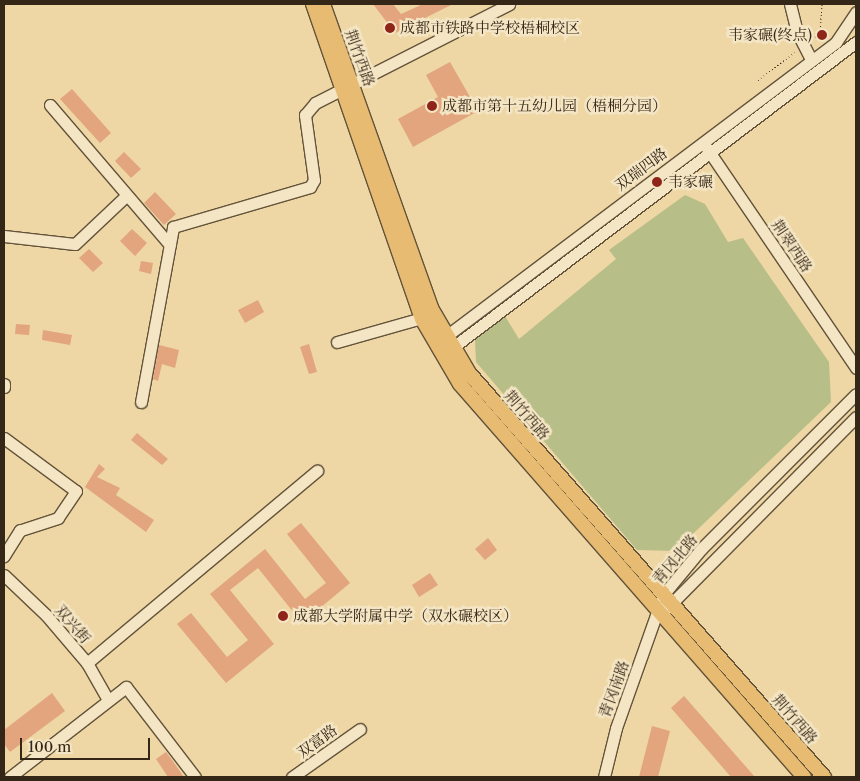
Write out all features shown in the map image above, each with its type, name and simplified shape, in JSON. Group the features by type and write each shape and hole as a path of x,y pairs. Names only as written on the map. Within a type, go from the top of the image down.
{"main road":[{"name":"荆竹西路","path":"313,4 349,88 460,384 658,613 804,777"},
{"name":"荆竹西路","path":"323,4 422,318 824,777"}],"street":[{"path":"141,402 173,227 310,187 314,180 305,115 315,103 349,88 509,4"},
{"path":"790,4 797,32 811,60"},
{"name":"双瑞四路","path":"445,345 836,42 856,12"},
{"name":"双瑞四路","path":"705,145 856,42"},
{"path":"50,105 170,245"},
{"name":"荆翠西路","path":"705,145 856,368"},
{"path":"4,236 75,244 127,195"},
{"path":"337,342 422,318"},
{"name":"青冈北路","path":"658,613 663,595 701,549 856,394"},
{"name":"青冈北路","path":"658,613 673,606 856,417"},
{"path":"4,438 76,491 58,518 20,530 4,556"},
{"path":"87,663 317,472"},
{"name":"双兴街","path":"4,575 46,615 87,663 108,700"},
{"name":"青冈南路","path":"604,777 616,728 658,613"},
{"path":"10,777 126,687 195,777"},
{"name":"双富路","path":"292,777 360,729"}],"green space":[{"path":"685,195 705,204 728,242 743,238 829,362 831,402 675,551 637,550 476,362 475,340 505,316 519,339 616,259 609,250"}],"building":[{"path":"373,4 393,4 401,14 423,4 453,4 395,33"},
{"path":"450,62 478,111 413,147 398,119 438,97 426,75"},
{"path":"72,89 111,133 100,143 60,99"},
{"path":"124,152 141,169 131,178 115,161"},
{"path":"155,192 176,214 164,225 144,203"},
{"path":"132,229 147,243 135,256 120,241"},
{"path":"89,249 103,263 93,272 79,258"},
{"path":"141,261 153,263 151,274 139,271"},
{"path":"258,300 264,312 245,323 238,310"},
{"path":"16,324 30,325 29,335 15,334"},
{"path":"43,330 72,335 70,345 42,340"},
{"path":"309,344 317,372 309,374 300,347"},
{"path":"159,345 179,350 175,368 162,364 158,381 153,379"},
{"path":"137,433 168,459 162,465 131,440"},
{"path":"99,464 105,469 97,477 120,488 116,495 154,520 146,532 85,487"},
{"path":"301,523 350,583 302,623 258,568 230,590 274,644 226,683 177,624 191,613 227,657 248,640 210,594 265,549 305,599 326,583 287,534"},
{"path":"488,538 497,550 485,560 475,549"},
{"path":"430,573 438,585 419,597 412,585"},
{"path":"52,693 65,711 10,752 4,744 4,730"},
{"path":"684,696 755,777 731,777 671,708"},
{"path":"652,726 670,731 658,777 639,777"},
{"path":"166,752 184,777 168,777 156,759"}],"place":[{"name":"成都市铁路中学校梧桐校区","path":"390,28"},
{"name":"韦家碾(终点)","path":"822,35"},
{"name":"成都市第十五幼儿园（梧桐分园）","path":"432,106"},
{"name":"韦家碾","path":"657,182"},
{"name":"成都大学附属中学（双水碾校区）","path":"283,616"}]}
